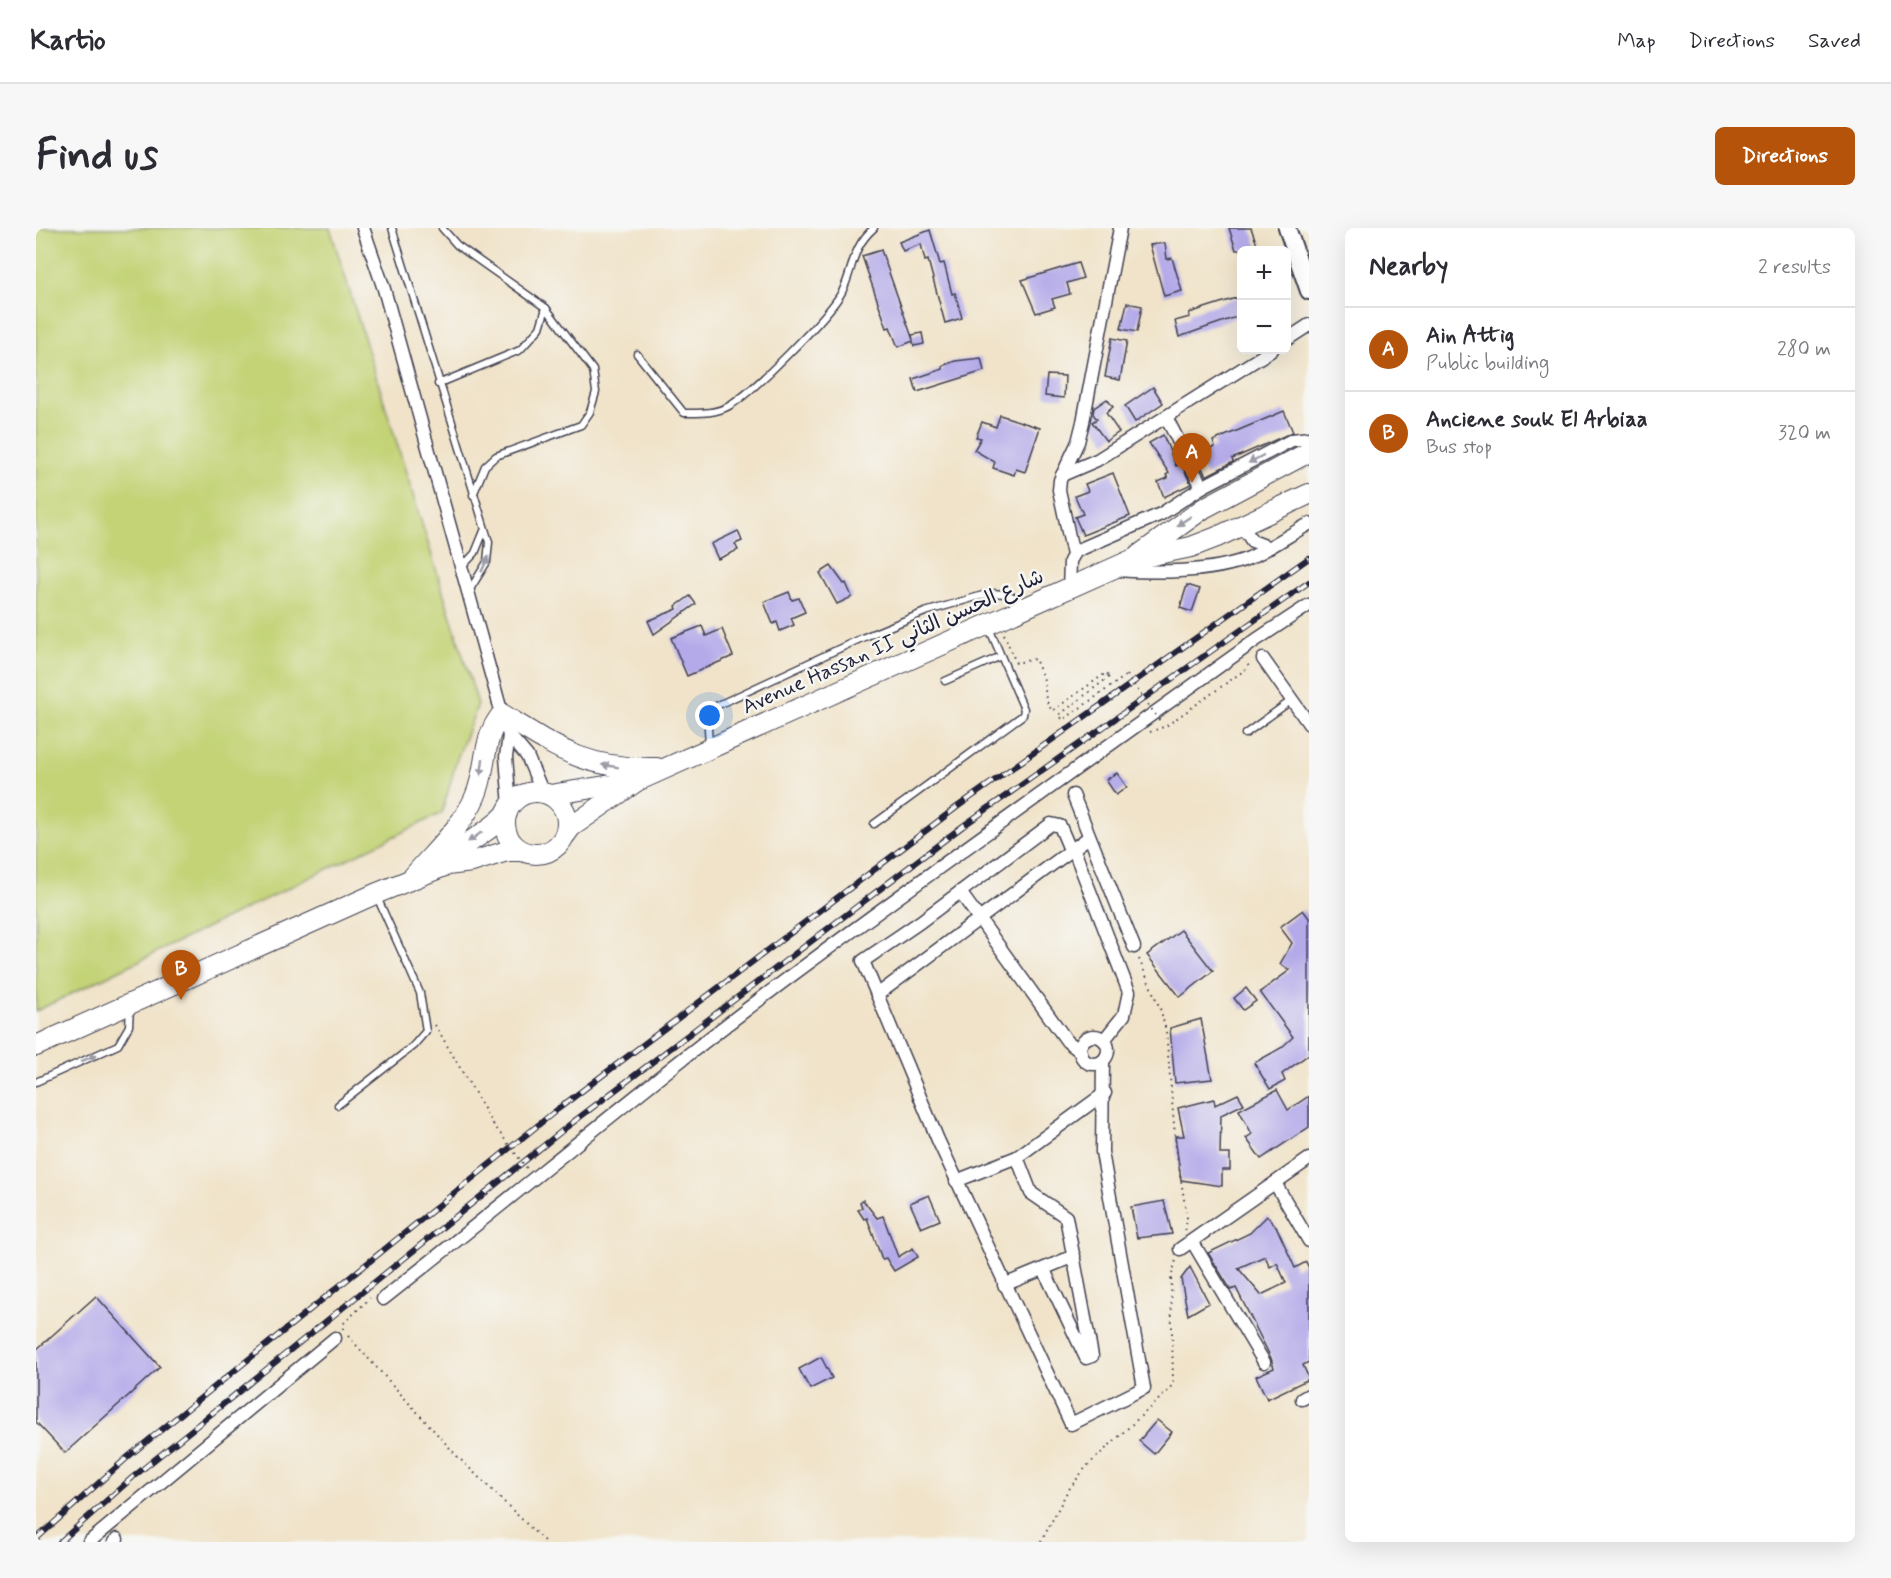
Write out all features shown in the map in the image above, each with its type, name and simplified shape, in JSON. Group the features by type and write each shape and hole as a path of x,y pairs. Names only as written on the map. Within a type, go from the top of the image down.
{"main road":[{"name":"Avenue Hassan II شارع الحسن الثاني","path":"1134,559 1168,532 1207,495 1309,452"},
{"name":"Avenue Hassan II شارع الحسن الثاني","path":"566,834 571,827 638,781 668,767 1069,590 1134,559 1191,547 1234,531 1309,494"},
{"path":"1207,495 1209,521 1215,530 1234,531"},
{"path":"410,880 472,804 480,783 486,742 502,714 561,751 586,761 631,768 668,767"},
{"name":"Avenue Hassan II شارع الحسن الثاني","path":"547,794 638,781"},
{"path":"36,1046 375,894 447,865 472,862 507,851 544,853 557,846 566,834 565,811 547,794 528,793 496,824 464,845 447,865"},
{"path":"509,809 507,835 522,851"}],"street":[{"path":"363,228 384,289 502,714 509,735 527,756 547,794"},
{"path":"1069,590 1073,555 1060,497 1062,475 1078,442 1083,422 1120,228"},
{"path":"1287,228 1309,291"},
{"path":"1291,337 1309,325"},
{"path":"1062,475 1097,460 1266,354"},
{"path":"1166,417 1207,495"},
{"path":"1073,555 1080,549 1207,495 1297,438 1309,438"},
{"path":"1112,569 1155,572 1226,564 1249,558 1309,524"},
{"path":"1234,531 1268,547"},
{"path":"379,1296 526,1188 653,1083 811,961 1256,640 1309,605"},
{"path":"1263,659 1309,724"},
{"path":"509,735 506,757 509,809"},
{"path":"1073,795 1134,947"},
{"path":"1081,1053 1086,1040 1095,1037 1104,1040 1108,1048 1103,1061 1105,1093 1102,1152 1144,1388 1071,1424 956,1181 863,961 1051,824 1060,826 1129,992 1124,1015 1104,1040"},
{"path":"877,995 1089,837"},
{"path":"960,892 1067,1041 1089,1063 1103,1061"},
{"path":"956,1181 1017,1157 1105,1093"},
{"path":"1017,1157 1031,1193 1066,1216 1092,1356 1086,1358 1044,1270"},
{"path":"1180,1249 1309,1160"},
{"path":"1275,1183 1309,1241"},
{"path":"1192,1241 1264,1362"},
{"path":"1004,1285 1074,1256"},
{"path":"89,1542 213,1436 335,1338"}],"lane":[{"path":"392,228 438,384 489,542 489,555 468,594"},
{"path":"442,228 457,245 546,308 578,347 593,370 596,392 591,412 581,425 496,456 484,466 473,495"},
{"path":"637,354 684,413 712,412 727,407 754,388 841,293 856,248 874,228"},
{"path":"438,384 520,350 540,328 546,308"},
{"path":"460,569 475,553 484,531"},
{"path":"710,749 708,729 714,707 862,638 925,612 990,593 1006,594 1034,605"},
{"path":"874,824 1023,715 1024,710 1002,656 993,623"},
{"path":"945,681 1002,656"},
{"path":"1245,734 1292,700"},
{"path":"338,1105 413,1046 426,1031 420,993 375,894"},
{"path":"36,1082 118,1045 129,1026 129,1005"}],"path":[{"path":"993,623 1016,663 1035,659 1044,680 1046,700 1052,711 1106,673 1110,677 1059,715 1063,720 1127,675 1160,721"},
{"path":"1041,1542 1067,1492 1086,1467 1170,1389 1173,1381 1171,1278 1187,1218 1176,1148 1166,1031 1161,1011 1134,947"},
{"path":"436,1027 492,1124 528,1170"},
{"path":"379,1296 343,1324 344,1331 458,1456 544,1542"}],"green space":[{"path":"36,228 330,228 478,704 457,759 442,813 36,1011"}],"building":[{"path":"1229,228 1251,228 1258,246 1237,246 1236,250"},
{"path":"930,230 940,264 944,263 952,294 955,293 962,318 945,323 928,260 925,261 921,244 903,251 899,242"},
{"path":"1165,243 1167,259 1172,258 1182,291 1164,296 1150,245"},
{"path":"881,250 913,340 912,335 922,333 924,344 914,346 913,341 898,347 890,327 887,328 862,256"},
{"path":"1078,263 1083,278 1067,283 1070,294 1052,299 1055,307 1036,313 1022,280"},
{"path":"1237,298 1237,317 1179,337 1175,321 1190,317 1189,313"},
{"path":"1127,303 1142,306 1137,332 1121,329"},
{"path":"1112,338 1127,341 1120,380 1105,377"},
{"path":"981,358 984,371 917,392 913,379 943,369 942,366 955,361"},
{"path":"1047,375 1065,376 1064,398 1045,396"},
{"path":"1153,387 1163,403 1135,422 1125,406"},
{"path":"1107,399 1113,407 1106,413 1119,432 1106,441 1092,422 1097,419 1093,414 1094,408"},
{"path":"1284,411 1293,432 1232,459 1233,462 1206,476 1196,456 1215,447 1213,441"},
{"path":"1000,415 1040,428 1025,472 1016,469 1014,475 993,468 995,462 974,450 981,438 976,437 982,422 996,427"},
{"path":"1163,435 1176,466 1181,464 1191,484 1164,497 1158,482 1168,478 1166,475 1169,473 1149,443"},
{"path":"1113,473 1130,516 1083,535 1075,517 1083,514 1075,496 1088,491 1085,484"},
{"path":"738,531 742,541 735,544 738,550 718,559 711,544"},
{"path":"831,566 844,584 846,583 852,597 837,604 820,573"},
{"path":"1187,585 1200,589 1192,612 1180,608"},
{"path":"789,592 792,600 799,598 805,612 791,618 794,625 780,631 777,622 773,624 764,602"},
{"path":"690,596 696,604 654,634 648,621 677,609 676,606"},
{"path":"702,626 706,636 722,629 733,656 687,676 671,638"},
{"path":"1117,773 1127,787 1116,795 1106,780"},
{"path":"1303,910 1309,918 1309,1054 1282,1074 1285,1081 1270,1089 1254,1063 1281,1048 1293,1037 1260,992 1290,970 1280,964 1292,943 1280,927"},
{"path":"1181,930 1213,971 1180,997 1147,955"},
{"path":"1246,988 1256,1001 1243,1010 1234,998"},
{"path":"1201,1019 1212,1079 1175,1083 1170,1028"},
{"path":"1277,1090 1288,1110 1309,1096 1309,1127 1261,1159 1246,1138 1252,1134 1239,1110"},
{"path":"1238,1094 1244,1104 1221,1115 1220,1154 1230,1154 1230,1170 1222,1170 1222,1186 1181,1180 1175,1136 1184,1136 1178,1108 1214,1099 1215,1105"},
{"path":"929,1195 940,1220 921,1228 910,1203"},
{"path":"863,1200 877,1218 883,1216 898,1257 913,1248 918,1257 894,1271 886,1258 882,1259 867,1218 864,1219 858,1210 862,1207 860,1202"},
{"path":"1164,1201 1172,1234 1137,1238 1131,1207"},
{"path":"1267,1216 1276,1226 1295,1268 1306,1262 1309,1268 1309,1362 1303,1365 1309,1379 1267,1399 1256,1376 1274,1368 1271,1358 1236,1288 1231,1290 1208,1253 1250,1233","holes":["1265,1256 1270,1267 1277,1263 1286,1283 1261,1295 1238,1268"]},
{"path":"1190,1267 1209,1303 1188,1315 1181,1279"},
{"path":"96,1296 160,1367 65,1453 36,1422 36,1350"},
{"path":"821,1357 832,1378 810,1389 799,1369"},
{"path":"1157,1420 1172,1432 1154,1454 1139,1441"}],"railway":[{"path":"36,1539 129,1456 558,1109 957,807 1309,558"},
{"path":"60,1542 133,1477 568,1126 963,826 1309,582"}],"place":[{"name":"Ain Attig","path":"1192,483"},
{"name":"Anciene souk El Arbiaa","path":"181,1000"}]}
